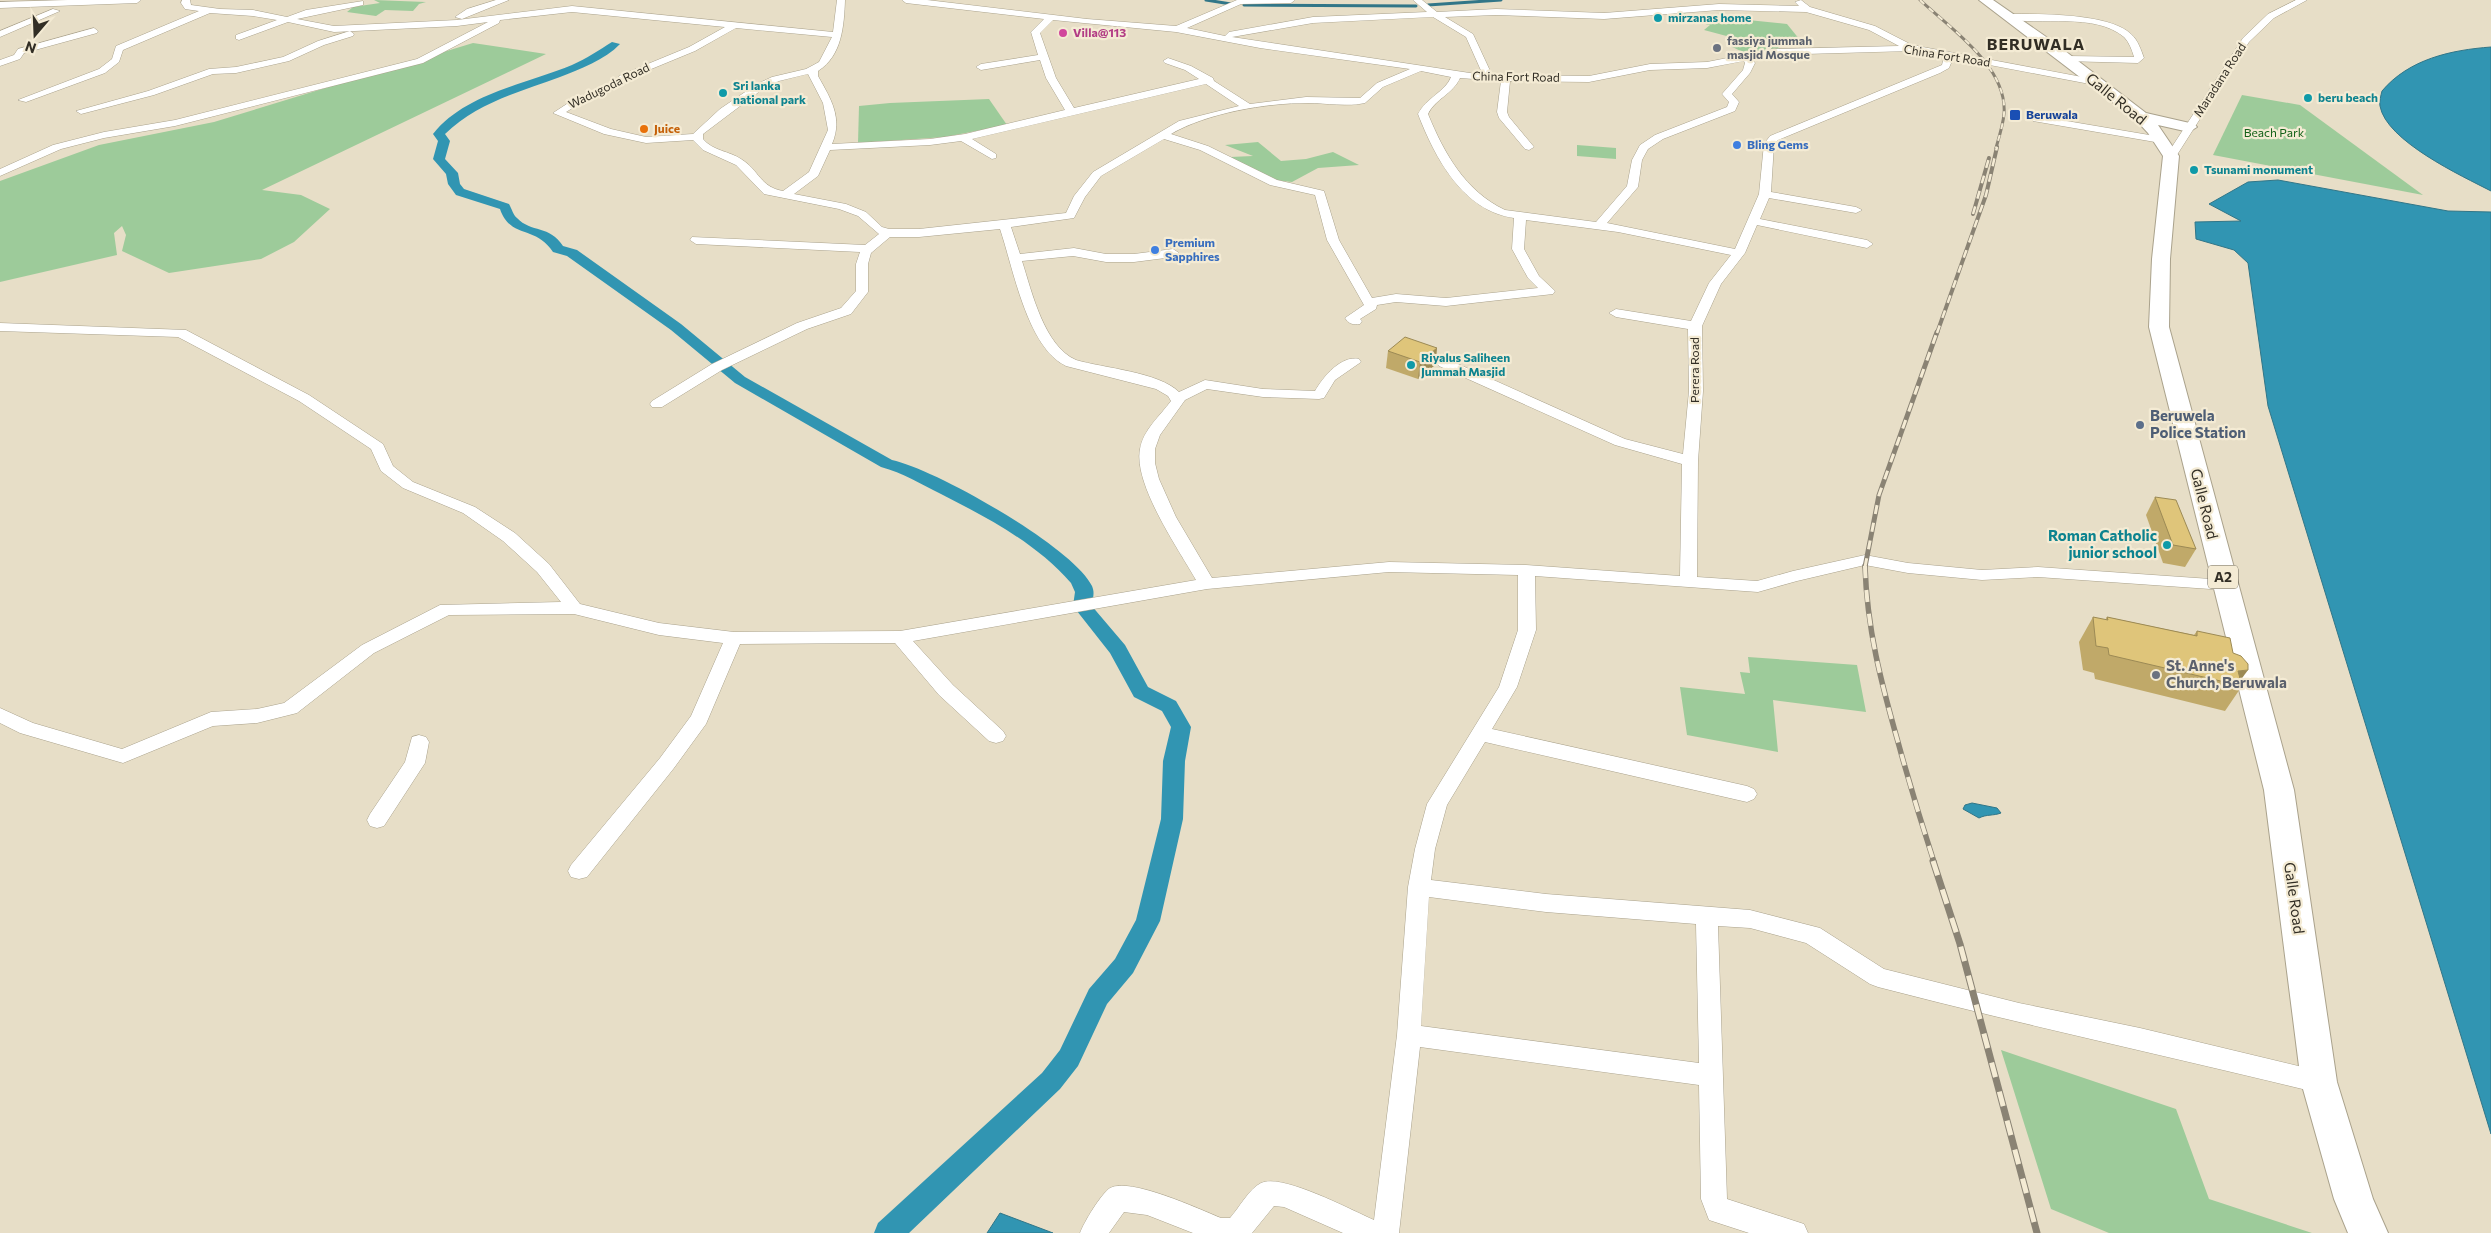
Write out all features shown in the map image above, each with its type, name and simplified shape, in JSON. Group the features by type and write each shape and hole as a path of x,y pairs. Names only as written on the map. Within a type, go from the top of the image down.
{"highway":[{"name":"Galle Road","path":"1985,0 2067,59 2141,117 2166,148 2159,327 2279,790 2320,1082 2354,1199 2368,1233"},
{"path":"2141,117 2189,127"}],"street":[{"path":"0,5 137,0"},
{"path":"186,0 185,3 188,7 253,13 292,19 334,29 449,24 572,9 837,35"},
{"path":"449,24 470,10 505,0"},
{"path":"572,9 584,0"},
{"path":"841,0 840,29 823,63 814,70 769,82 698,132 697,137 705,147 741,164 763,189 784,196 842,206 862,214 878,229 887,233 919,233 1004,225 1023,220 1070,216 1080,196 1097,174 1183,124 1248,107 1295,100 1362,101 1380,86 1421,68"},
{"name":"China Fort Road","path":"906,0 1051,18 1176,29 1456,75 1489,78 1589,79 1650,67 1707,65 1773,52 1911,48 2095,82"},
{"path":"998,12 1014,0"},
{"path":"1223,1 1291,0"},
{"path":"1417,0 1436,15 1470,36 1489,78"},
{"path":"1796,0 1806,9"},
{"name":"Maradana Road","path":"2166,148 2189,127 2246,40 2271,16 2303,0"},
{"path":"0,34 76,2"},
{"path":"1176,29 1192,24 1239,2"},
{"path":"239,37 306,13 360,3"},
{"path":"1219,37 1313,20 1496,12 1604,16 1719,7 1806,9 1864,25 1911,48"},
{"path":"23,100 102,71 116,60 119,48 208,10"},
{"path":"2,15 56,11"},
{"path":"0,172 57,147 104,135 175,123 420,61 471,36 503,17"},
{"path":"2009,17 2077,19 2101,25 2126,34 2132,40 2139,58 2138,60 2067,59"},
{"path":"1051,18 1035,32 1051,78 1068,104 1070,112"},
{"name":"Wadugoda Road","path":"697,137 646,140 608,132 558,113 579,100 605,90 624,76 692,49 736,24"},
{"path":"81,111 151,93 212,71 236,70 281,61 321,43 367,29"},
{"path":"0,63 17,57 21,51 94,31"},
{"name":"Perera Road","path":"1688,580 1690,461 1696,391 1695,326 1715,283 1739,253 1765,194 1769,144 1774,138 1937,71 1946,66 1949,55"},
{"path":"981,67 1043,57"},
{"path":"1598,226 1632,187 1637,160 1644,147 1660,136 1731,109 1734,102 1727,94 1747,71 1750,63 1746,57"},
{"path":"1168,62 1188,68 1210,80 1248,107"},
{"path":"784,196 814,174 828,147 833,130 832,115 813,76 814,70"},
{"path":"1456,75 1452,86 1441,92 1425,109 1423,114 1430,133 1462,181 1486,206 1502,213 1598,226 1739,253"},
{"path":"1506,78 1502,112 1504,118 1528,147"},
{"path":"828,147 930,142 962,138 1181,85 1210,80"},
{"path":"2036,119 2166,148"},
{"path":"1163,135 1204,148 1274,183 1320,193 1334,240 1371,306 1352,318 1356,322"},
{"path":"962,138 992,156"},
{"path":"0,163 18,164"},
{"path":"1765,194 1856,210"},
{"path":"1368,302 1396,298 1426,298 1446,302 1549,290 1534,278 1518,249 1520,215"},
{"path":"1752,221 1867,244"},
{"path":"1004,225 1014,258 1041,328 1056,355 1079,366 1155,383 1174,391 1178,398"},
{"path":"657,404 722,365 802,326 846,311 862,292 862,259 866,249 887,233"},
{"path":"696,240 866,249"},
{"path":"1014,258 1074,252 1086,256 1106,258 1134,258 1172,253"},
{"path":"1616,313 1695,326"},
{"path":"0,326 181,332 304,398 358,433 378,447 386,468 408,485 469,510 509,537 543,568 574,608"},
{"path":"1207,584 1164,510 1147,463 1148,448 1153,436 1174,408 1178,398 1205,384 1263,393 1319,395 1330,377 1354,362"},
{"path":"1444,363 1620,442 1690,461"},
{"path":"0,715 27,728 123,756 211,719 257,716 290,708 368,649 446,609 574,608 660,629 734,638 900,637 1207,584 1389,567 1526,570 1688,580 1758,587 1794,576 1865,560 1908,568 1982,576 2038,572 2159,578 2225,585"},
{"path":"1386,1233 1409,1036 1419,886 1425,849 1437,804 1508,687 1527,630 1526,570"},
{"path":"900,637 946,690 996,736"},
{"path":"579,871 608,833 667,763 699,719 734,638"},
{"path":"1481,734 1748,794"},
{"path":"377,820 415,763 419,742"},
{"path":"1419,886 1546,903 1750,919 1812,935 1878,977 2019,1013 2140,1039 2320,1082"},
{"path":"1707,916 1714,1199 1718,1211 1795,1233"},
{"path":"1409,1036 1711,1076"},
{"path":"1093,1233 1118,1198 1147,1202 1221,1231 1236,1231 1268,1192 1285,1194 1374,1233"}],"green space":[{"path":"374,0 426,2 419,4 413,11 385,10 376,16 347,12 353,7 380,3"},
{"path":"1679,13 1787,24 1800,40 1773,42 1780,49 1747,54 1726,44 1734,38 1704,30 1710,25 1681,19"},
{"path":"473,43 546,54 262,190 301,195 330,209 294,242 261,259 169,273 122,251 126,235 122,226 114,233 117,255 0,282 0,181 99,145 214,122"},
{"name":"Beach Park","path":"2242,95 2300,105 2423,195 2213,155"},
{"path":"989,99 1007,125 945,137 858,143 859,106"},
{"path":"1258,142 1281,161 1306,159 1333,152 1359,165 1318,168 1292,182 1274,180 1230,157 1253,156 1225,145"},
{"path":"1577,145 1616,148 1616,159 1577,156"},
{"path":"1748,657 1857,665 1866,712 1773,700 1778,752 1687,735 1680,687 1745,694 1740,672 1750,673"},
{"path":"2001,1050 2176,1109 2209,1199 2312,1233 2109,1233 2051,1209"}],"water":[{"path":"2491,47 2491,191 2445,167 2410,144 2385,119 2380,103 2382,91 2405,71 2418,64 2446,54"},
{"path":"2278,180 2448,211 2491,212 2491,1134 2268,406 2248,263 2234,250 2196,239 2195,222 2241,221 2209,204 2248,182"},
{"path":"1972,803 1997,808 2001,813 1979,818 1963,809 1965,805"},
{"path":"1000,1213 1053,1233 987,1233"}],"building":[{"path":"1405,337 1437,348 1420,362 1388,351"},
{"path":"2155,497 2176,500 2196,549 2173,545"},
{"path":"2093,617 2108,620 2107,617 2197,636 2197,631 2230,638 2233,653 2241,656 2248,664 2248,670 2238,671 2242,686 2109,655 2108,648 2096,646"}],"waterway":[{"path":"1206,0 1231,4"},
{"path":"1428,5 1501,0"},
{"path":"1244,5 1416,6"},
{"path":"615,44 574,68 499,95 451,122 439,134 444,141 439,159 452,173 454,184 460,192 505,207 510,218 517,225 542,233 554,242 558,249 572,253 676,327 740,380 887,464 901,467 989,512 1030,538 1050,553 1080,581 1084,592 1082,606 1118,650 1141,692 1169,706 1181,727 1174,761 1172,819 1148,921 1124,966 1098,997 1069,1058 1051,1081 888,1233"}],"railway":[{"path":"1920,0 1975,50 1997,80 2003,97 2004,114 1996,148"},
{"path":"1937,333 1986,195 1997,147"},
{"path":"1973,214 1989,158"},
{"path":"1865,567 1879,495 1937,332"},
{"path":"1865,567 1872,634 1881,677 1906,772 1934,862"},
{"path":"1933,861 1960,944 2037,1233"}],"place":[{"name":"mirzanas home","path":"1658,18"},
{"name":"Villa@113","path":"1063,33"},
{"name":"fassiya jummah masjid Mosque","path":"1717,48"},
{"name":"Sri lanka national park","path":"723,93"},
{"name":"beru beach","path":"2308,98"},
{"name":"Beruwala","path":"2015,115"},
{"name":"Juice","path":"644,129"},
{"name":"Bling Gems","path":"1737,145"},
{"name":"Tsunami monument","path":"2194,170"},
{"name":"Premium Sapphires","path":"1155,250"},
{"name":"Riyalus Saliheen Jummah Masjid","path":"1411,365"},
{"name":"Beruwela Police Station","path":"2140,425"},
{"name":"Roman Catholic junior school","path":"2167,545"},
{"name":"St. Anne's Church, Beruwala","path":"2156,675"}],"district":[{"name":"BERUWALA","path":"2036,44"}]}
